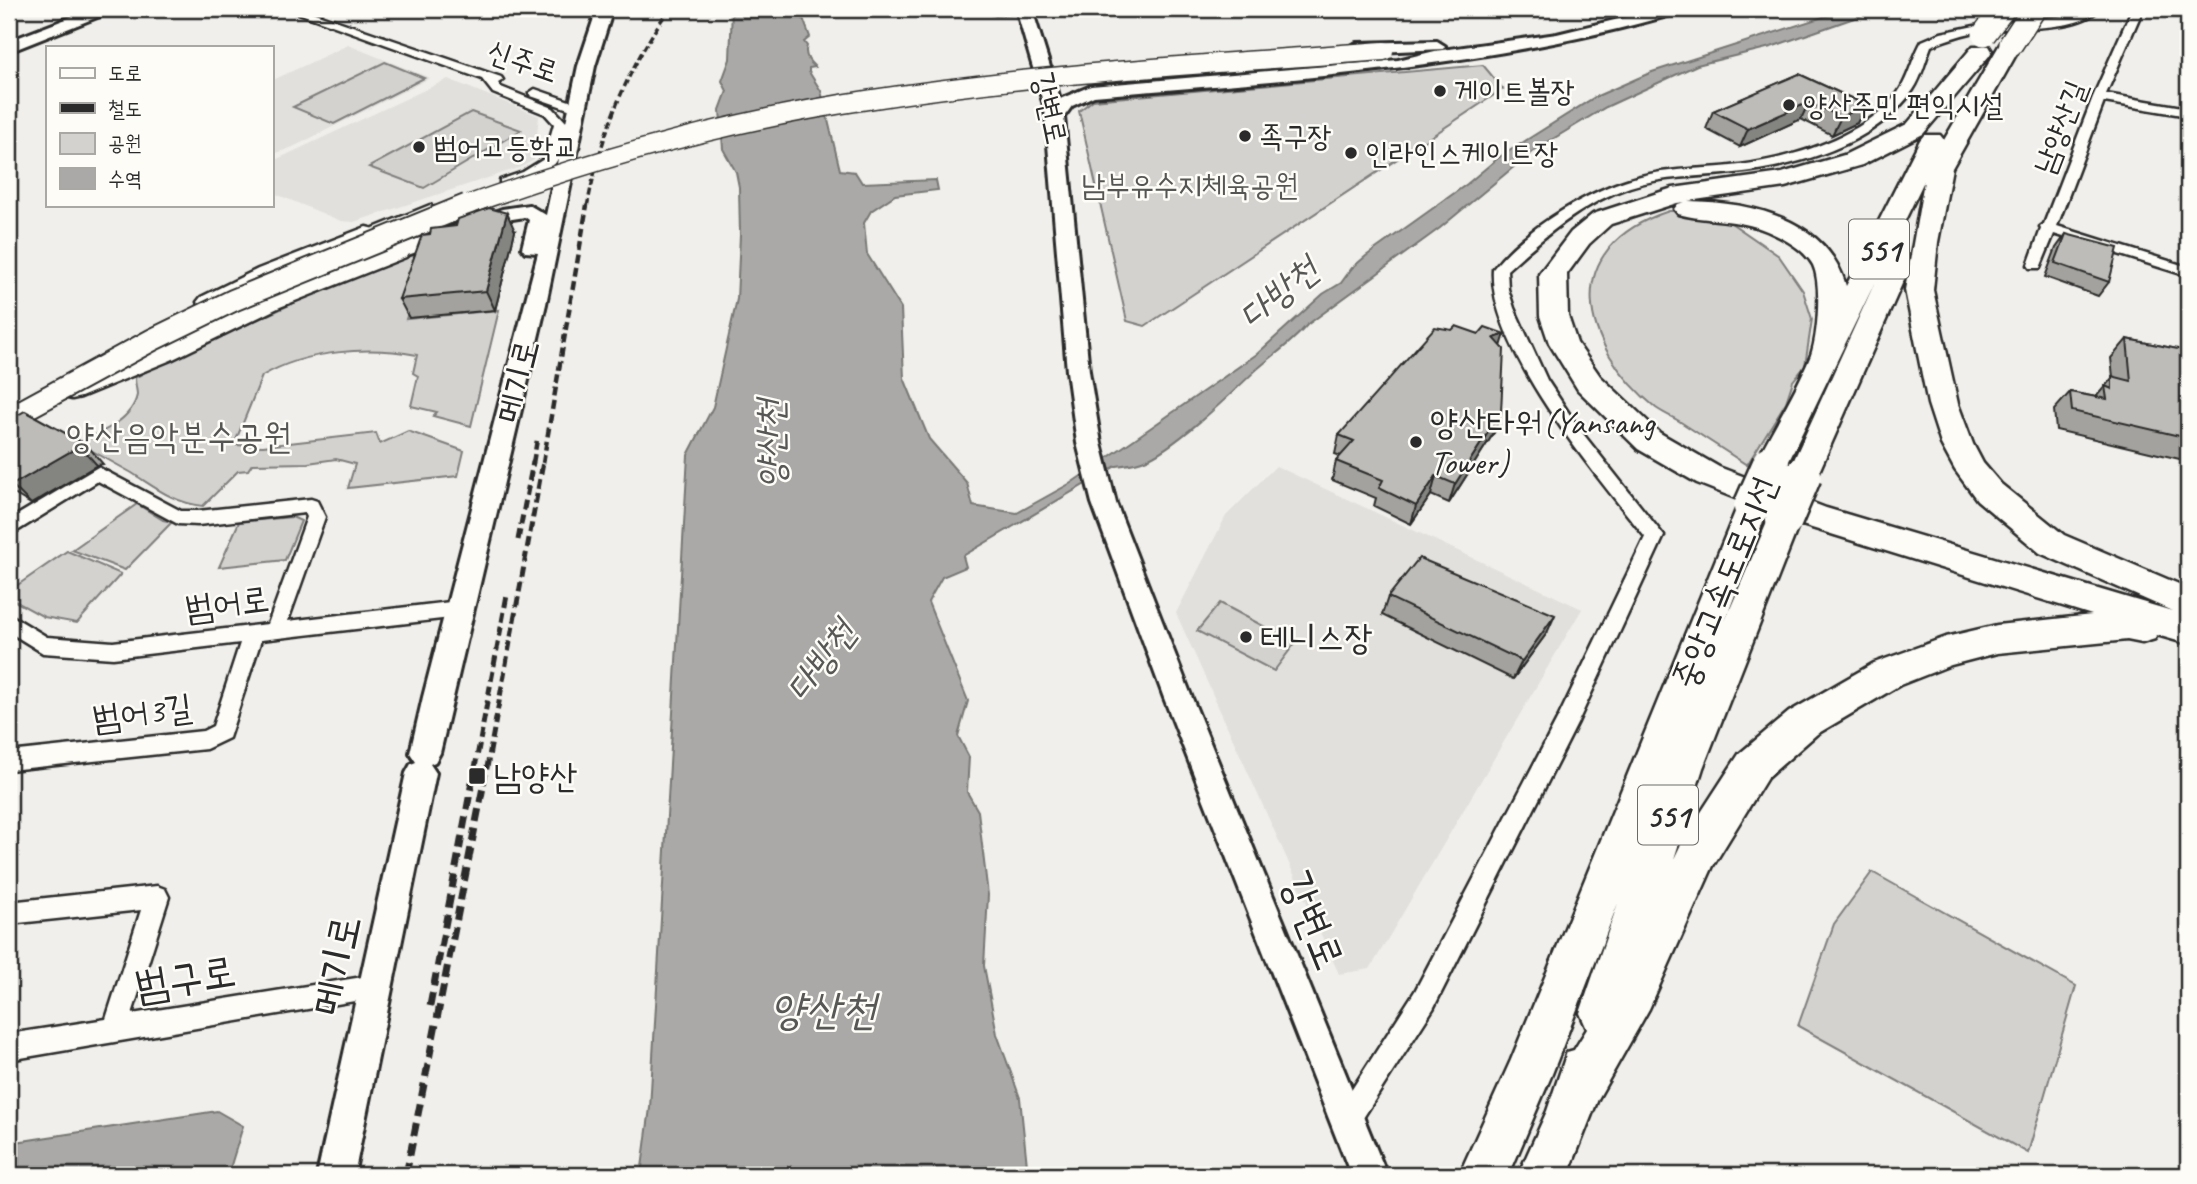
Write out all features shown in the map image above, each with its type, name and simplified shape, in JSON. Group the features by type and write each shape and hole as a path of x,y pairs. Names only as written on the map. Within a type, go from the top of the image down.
{"highway":[{"name":"중앙고속도로지선","path":"1543,1175 1573,1103 1768,513 1771,464 1982,42 2003,9"},
{"name":"중앙고속도로지선","path":"1484,1175 1768,513 1804,475 1940,164 2034,9"},
{"path":"1982,42 1915,129 1853,160 1785,180 1673,196 1602,219 1580,237 1553,274 1554,316 1563,343 1589,383 1649,441 1708,475 1815,517 2188,630"},
{"path":"1940,164 1924,242 1919,290 1943,404 1957,444 1971,470 1989,492 2052,544 2188,603"},
{"path":"1826,356 1832,285 1823,257 1791,232 1765,221 1706,208 1666,210 1629,223 1595,242 1582,258 1573,277 1570,299 1576,323 1595,360 1629,404 1716,466 1822,509 2188,609"},
{"path":"1573,1103 1633,993 1698,853 1753,766 1803,723 1887,674 1946,652 1997,639 2127,626 2188,636"}],"main road":[{"name":"강변로","path":"1024,9 1055,117 1075,334"},
{"path":"1038,55 1071,72 1200,61"},
{"path":"14,415 305,281 441,226 552,187 687,147 801,122 926,101 1386,55"},
{"path":"14,415 160,326 266,274 366,234"},
{"path":"14,415 162,354 272,302 398,252"}],"street":[{"path":"9,47 105,9"},
{"name":"신주로","path":"293,9 577,108"},
{"name":"메기로","path":"335,1175 423,763 459,609 502,446 555,218 585,68 605,9"},
{"path":"996,12 1024,9"},
{"path":"1055,117 1066,102 1091,91 1398,65 1479,42 1568,27 1628,9"},
{"path":"1200,61 1383,46 1490,51 1553,41 1619,26 1676,9"},
{"path":"1347,1120 1424,1000 1567,722 1655,536 1568,428 1540,384 1519,344 1501,294 1500,269 1580,205 1624,185 1696,171 1741,169 1815,151 1866,128 1891,108 1909,88 1926,44 1981,26 2081,18 2094,9"},
{"name":"남양산길","path":"2035,265 2047,227 2137,9"},
{"path":"1386,55 1446,50"},
{"path":"366,234 528,175 550,161 561,123 549,111 497,90 486,76"},
{"path":"2099,97 2188,112"},
{"path":"398,252 502,215 529,211 539,218 506,359 502,446"},
{"path":"2047,227 2188,272"},
{"name":"강변로","path":"1075,334 1083,406 1104,503 1178,698 1370,1175"},
{"path":"9,529 98,473 178,517 198,518 311,506 316,517 275,631"},
{"name":"범어로","path":"9,622 43,645 113,650 459,609"},
{"name":"범어3길","path":"9,761 206,740 222,732 253,634"},
{"path":"9,913 158,897 115,1030"},
{"name":"범구로","path":"9,1047 375,987"}],"shaded area":[{"path":"348,45 430,78 293,147 273,154 273,80"},
{"name":"범어고등학교","path":"448,79 539,116 534,160 521,167 354,222 341,221 273,193 273,161"},
{"path":"1276,466 1582,609 1370,969 1339,974 1176,613 1226,516"}],"green space":[{"path":"385,62 424,78 334,124 293,107"},
{"name":"남부유수지체육공원","path":"1483,65 1503,89 1145,326 1127,321 1079,111 1093,100"},
{"path":"471,112 521,130 424,188 369,167"},
{"path":"1669,211 1695,211 1731,223 1779,256 1803,291 1812,319 1805,366 1793,381 1786,402 1747,465 1656,408 1630,383 1610,356 1597,328 1592,300 1595,273 1609,249 1633,228"},
{"name":"양산음악분수공원","path":"428,246 406,319 499,310 471,426 433,416 437,412 411,406 418,376 413,373 417,355 378,351 338,352 298,360 262,376 234,445 263,446 376,433 380,444 408,431 464,451 458,476 348,488 355,464 336,459 308,463 252,464 248,470 238,471 203,506 183,502 166,494 78,443 104,431 121,419 134,404 137,395 135,378 158,365 379,264"},
{"path":"137,504 163,520 172,522 125,570 72,550"},
{"path":"292,517 301,521 285,560 219,567 239,522"},
{"path":"67,551 121,574 77,623 44,617 9,598 9,591"},
{"name":"테니스장","path":"1220,603 1295,643 1274,671 1197,631"},
{"path":"1872,872 2076,986 2028,1153 1798,1026 1834,924"}],"water":[{"name":"양산천","path":"732,9 803,9 803,18 810,37 804,42 807,46 806,55 815,67 809,68 809,72 821,91 840,170 855,172 862,183 936,180 938,190 895,195 871,211 864,223 867,254 901,308 904,378 929,439 967,483 973,506 1017,513 1071,483 1257,354 1323,294 1341,283 1352,268 1366,256 1467,184 1498,158 1595,97 1652,72 1848,9 1880,9 1771,47 1697,65 1606,107 1533,151 1440,228 1307,325 1201,421 1169,446 1142,461 1116,466 963,556 966,567 942,577 928,602 968,701 958,736 969,757 967,792 978,811 988,895 984,966 997,1034 1020,1098 1028,1175 641,1175 650,1108 688,455 713,407 737,299 739,187 736,172 723,149 720,110 727,91 722,81 730,59"},
{"path":"217,1111 243,1126 228,1175 9,1175 9,1154 16,1142"}],"building":[{"path":"1799,74 1866,105 1841,117 1809,102 1748,129 1713,111"},
{"path":"489,208 507,213 486,291 399,299 422,235 430,234 431,229 456,226 458,219"},
{"path":"2066,234 2118,248 2109,282 2055,263"},
{"name":"양산타워(Yansang Tower)","path":"1456,326 1479,334 1485,327 1505,334 1494,338 1504,349 1501,412 1455,484 1436,476 1416,506 1379,488 1383,480 1336,461 1354,441 1339,435 1435,327 1452,330"},
{"path":"2127,339 2188,351 2188,438 2072,411 2070,392 2107,399 2105,386 2112,389 2112,376 2131,381"},
{"path":"25,411 87,445 80,446 12,485 9,483 9,420"},
{"path":"1419,558 1555,615 1522,661 1388,597"}],"railway":[{"path":"587,207 600,153 617,104 640,56 669,9"},
{"path":"543,463 587,205"},
{"path":"533,463 537,440"},
{"path":"518,540 533,462"},
{"path":"484,784 543,462"},
{"path":"472,784 507,595"},
{"path":"430,1006 472,782"},
{"path":"406,1175 484,782"}],"place":[{"name":"게이트볼장","path":"1440,91"},
{"name":"양산주민 편익시설","path":"1789,105"},
{"name":"족구장","path":"1245,136"},
{"name":"범어고등학교","path":"419,147"},
{"name":"인라인스케이트장","path":"1351,153"},
{"name":"양산타워(Yansang Tower)","path":"1416,442"},
{"name":"테니스장","path":"1246,637"},
{"name":"남양산","path":"477,776"}],"water label":[{"name":"다방천","path":"1278,292"},
{"name":"다방천","path":"820,660"}]}
